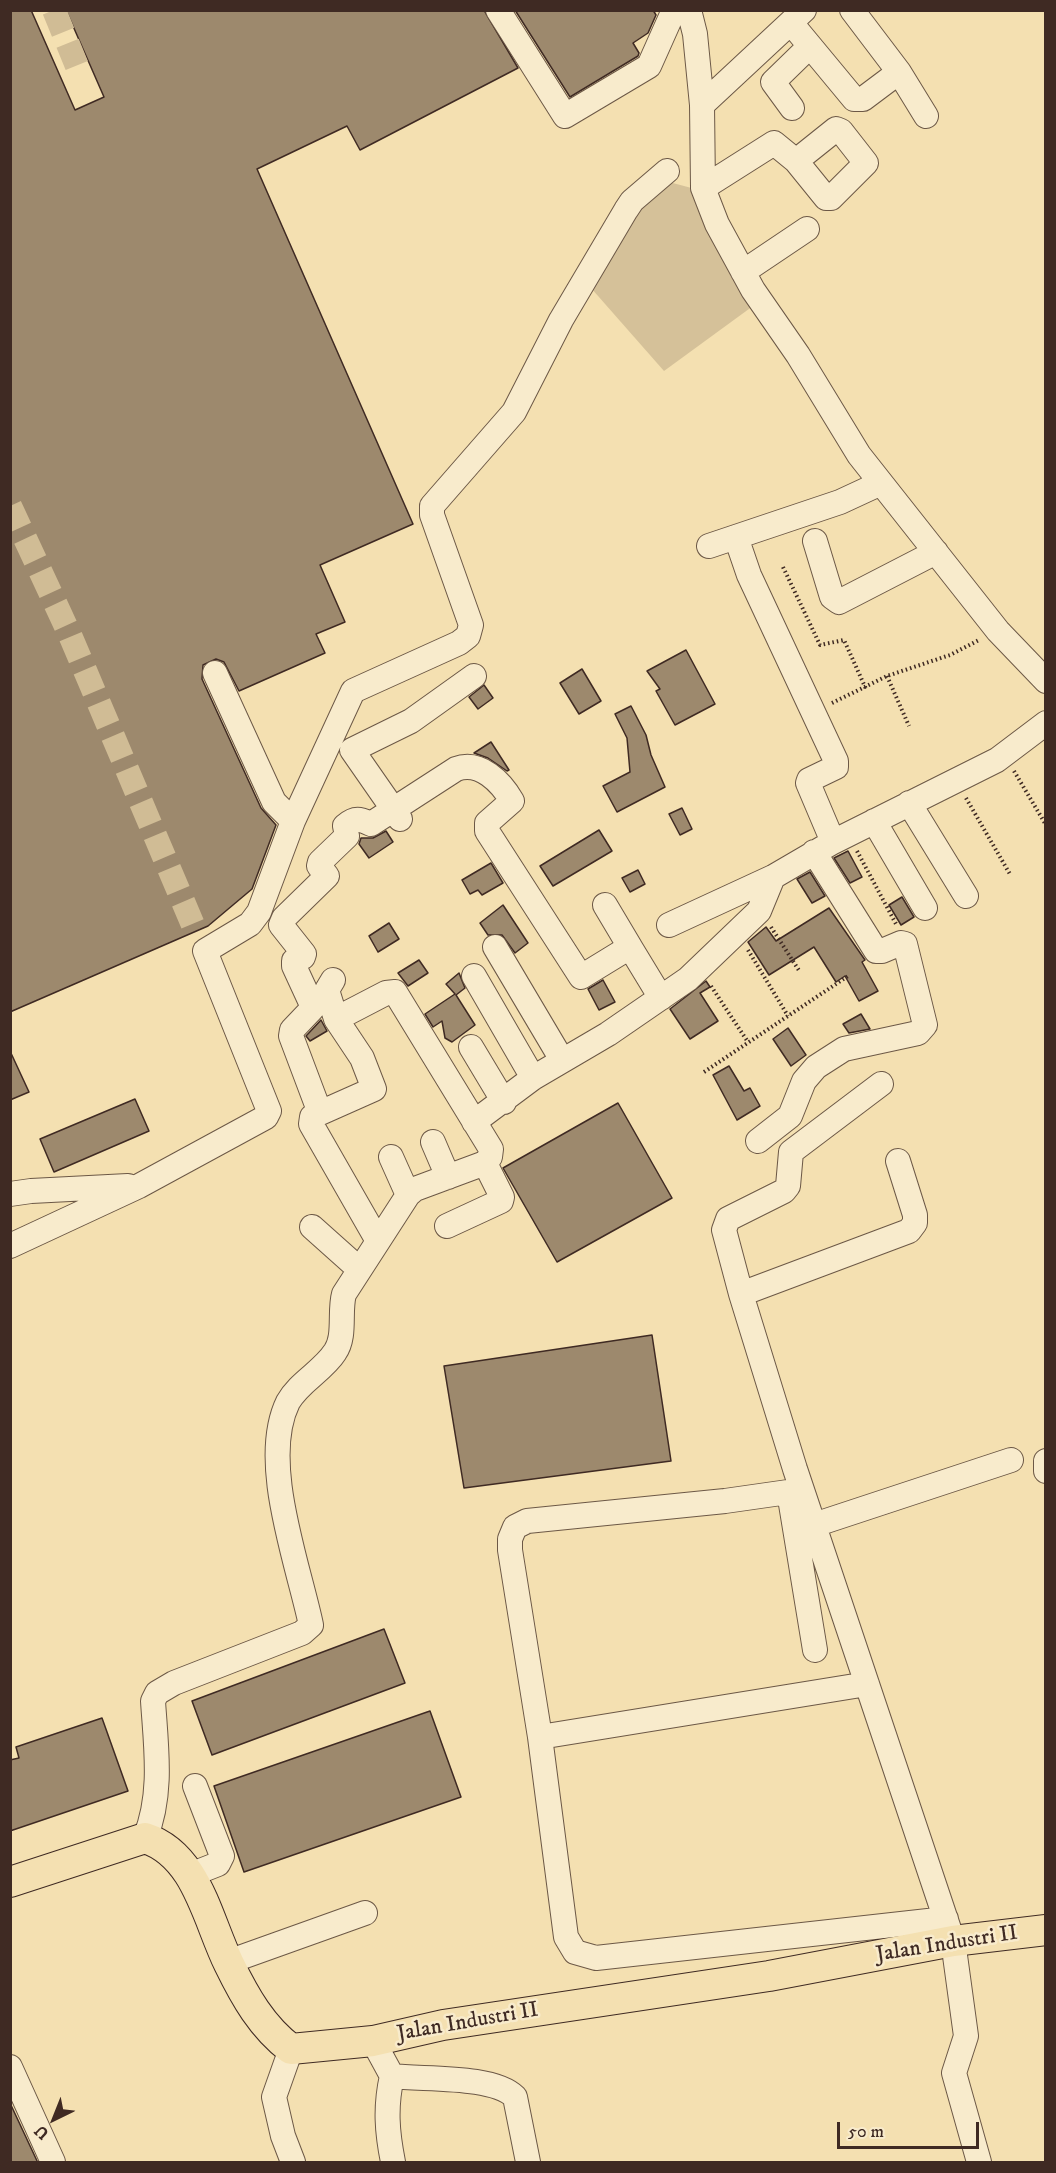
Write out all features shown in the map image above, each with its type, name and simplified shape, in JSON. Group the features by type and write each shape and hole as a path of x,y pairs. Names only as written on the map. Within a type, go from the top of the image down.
{"main road":[{"path":"10,1882 145,1838 161,1843 177,1856 190,1875 228,1962 257,2015 273,2036 291,2049"},
{"name":"Jalan Industri II","path":"291,2049 373,2041 443,2025 770,1976 950,1930 1046,1930"}],"street":[{"path":"498,10 564,116 649,66 674,10"},
{"path":"689,10 695,34 702,105 703,189 717,224 743,272 859,455 998,631 1046,681"},
{"path":"852,10 899,72 926,116"},
{"path":"702,105 798,17 810,46 854,99 863,99 899,72"},
{"path":"792,108 773,82 810,46"},
{"path":"703,189 774,143 796,161"},
{"path":"10,1246 139,1186 259,1123 269,1111 201,941 250,924 259,912 293,821 353,691 459,643 468,636 471,625 432,515 432,506 514,412 561,320 626,210 632,201 667,171"},
{"path":"743,272 807,229"},
{"path":"709,546 840,502 881,483"},
{"path":"736,537 749,575 813,711 836,767 809,780 808,783 876,951 904,944 925,1025 923,1029 844,1049 816,1067 804,1082 790,1116 758,1141"},
{"path":"815,541 832,597 839,602 936,552"},
{"path":"215,673 274,802 293,821"},
{"path":"397,815 352,753 353,749 411,721 474,676"},
{"path":"669,925 772,877 874,821 957,781 1004,755 1046,723"},
{"path":"320,1113 291,1036 292,1030 312,1009 312,1000 294,966 294,961 303,957 304,954 281,926 282,921 327,876 319,864 347,836 345,826 358,818 371,824 397,815 456,769 466,765 485,771 512,801 487,823 487,831 581,977 630,947"},
{"path":"909,803 966,896"},
{"path":"874,821 925,908"},
{"path":"474,1122 504,1102 533,1078 608,1034 662,998 699,969 759,911 772,877"},
{"path":"605,905 662,998"},
{"path":"495,947 562,1060"},
{"path":"474,976 533,1078"},
{"path":"333,980 327,990 336,1019 362,1058 374,1089 320,1113 312,1118 311,1124 378,1241"},
{"path":"145,1838 158,1772 153,1701 157,1693 174,1683 302,1633 311,1625 278,1482 277,1454 287,1404 335,1352 340,1332 340,1307 344,1294 408,1195 415,1189 484,1163 490,1157 491,1149 395,992 386,993 336,1019"},
{"path":"471,1047 504,1102"},
{"path":"815,1650 796,1491 724,1230 728,1218 784,1191 788,1186 791,1152 881,1084"},
{"path":"433,1142 448,1177"},
{"path":"391,1157 408,1195"},
{"path":"741,1294 909,1231 915,1223 915,1215 898,1161"},
{"path":"447,1226 501,1200 502,1197 484,1163"},
{"path":"10,1194 139,1186"},
{"path":"312,1227 359,1269"},
{"path":"814,1525 1011,1460"},
{"path":"1046,1461 1046,1471"},
{"path":"796,1491 814,1525 950,1930 966,2036 954,2073 980,2163"},
{"path":"796,1491 725,1501 527,1521 515,1527 510,1539 510,1550 540,1737 566,1937 575,1952 596,1958 950,1930"},
{"path":"540,1737 867,1684"},
{"path":"190,1875 218,1864 222,1856 195,1786"},
{"path":"228,1962 364,1913"},
{"path":"373,2041 392,2076 387,2100 386,2127 393,2163"},
{"path":"291,2049 274,2097 283,2136 293,2163"},
{"path":"10,2067 53,2163"},
{"path":"392,2076 486,2083 508,2091 515,2097 528,2163"}],"path":[{"path":"783,567 820,645 824,647 844,640 866,688"},
{"path":"813,711 866,688 887,676 950,655 998,631"},
{"path":"887,676 909,726"},
{"path":"1004,755 1046,825"},
{"path":"957,781 1011,876"},
{"path":"832,843 892,915 904,944"},
{"path":"759,911 800,972"},
{"path":"738,933 788,1016"},
{"path":"699,969 748,1042"},
{"path":"704,1072 848,976"}],"shaded area":[{"path":"669,182 699,190 753,306 664,371 591,288 628,214"}],"building":[{"path":"10,10 31,10 75,110 104,97 66,10 484,10 518,68 360,150 347,126 257,169 413,524 320,565 345,622 316,634 325,653 239,691 224,662 216,659 203,665 202,679 261,808 276,825 252,889 208,926 10,1012"},
{"path":"515,10 653,10 656,15 648,33 633,43 639,53 638,56 570,97"},
{"path":"686,650 715,704 675,725 656,691 660,689 647,671"},
{"path":"582,669 601,701 579,714 560,683"},
{"path":"484,685 493,698 478,709 469,697"},
{"path":"631,706 646,735 651,755 665,787 617,812 603,786 630,772 627,738 615,714"},
{"path":"491,742 509,770 474,753"},
{"path":"682,808 692,829 680,835 669,814"},
{"path":"599,830 612,851 553,886 540,866"},
{"path":"386,831 393,842 369,858 359,844 361,838 373,838"},
{"path":"848,851 862,877 850,883 834,858"},
{"path":"491,863 503,883 482,895 478,890 470,894 462,880"},
{"path":"638,870 645,884 630,892 622,878"},
{"path":"810,872 825,896 812,903 797,879"},
{"path":"902,897 914,917 901,925 889,905"},
{"path":"503,905 528,943 515,953 502,935 488,935 480,923"},
{"path":"829,908 865,960 862,962 878,991 859,1001 845,976 836,982 814,947 769,975 748,942 766,927 776,941"},
{"path":"389,923 399,939 378,952 369,936"},
{"path":"419,960 428,973 408,986 398,973"},
{"path":"459,973 465,988 456,995 475,1025 452,1042 445,1038 442,1021 433,1027 425,1014 455,994 446,984"},
{"path":"603,980 615,1002 599,1010 588,989"},
{"path":"706,981 710,987 700,993 718,1021 690,1039 670,1009"},
{"path":"861,1014 870,1029 849,1033 843,1024"},
{"path":"321,1020 327,1031 310,1041 306,1036"},
{"path":"788,1028 806,1055 791,1066 773,1039"},
{"path":"10,1051 29,1092 10,1100"},
{"path":"729,1066 744,1091 750,1088 760,1106 737,1120 713,1075"},
{"path":"135,1099 149,1131 54,1172 40,1139"},
{"path":"618,1103 672,1198 557,1262 503,1168"},
{"path":"652,1335 671,1461 464,1488 444,1366"},
{"path":"384,1629 405,1683 212,1755 192,1701"},
{"path":"430,1711 461,1797 244,1872 214,1786"},
{"path":"102,1718 128,1791 10,1831 10,1760 19,1758 16,1747"},
{"path":"10,2103 38,2163 10,2163"}],"tunnel":[{"path":"54,10 79,71"},
{"path":"10,506 70,635 196,932"}]}
